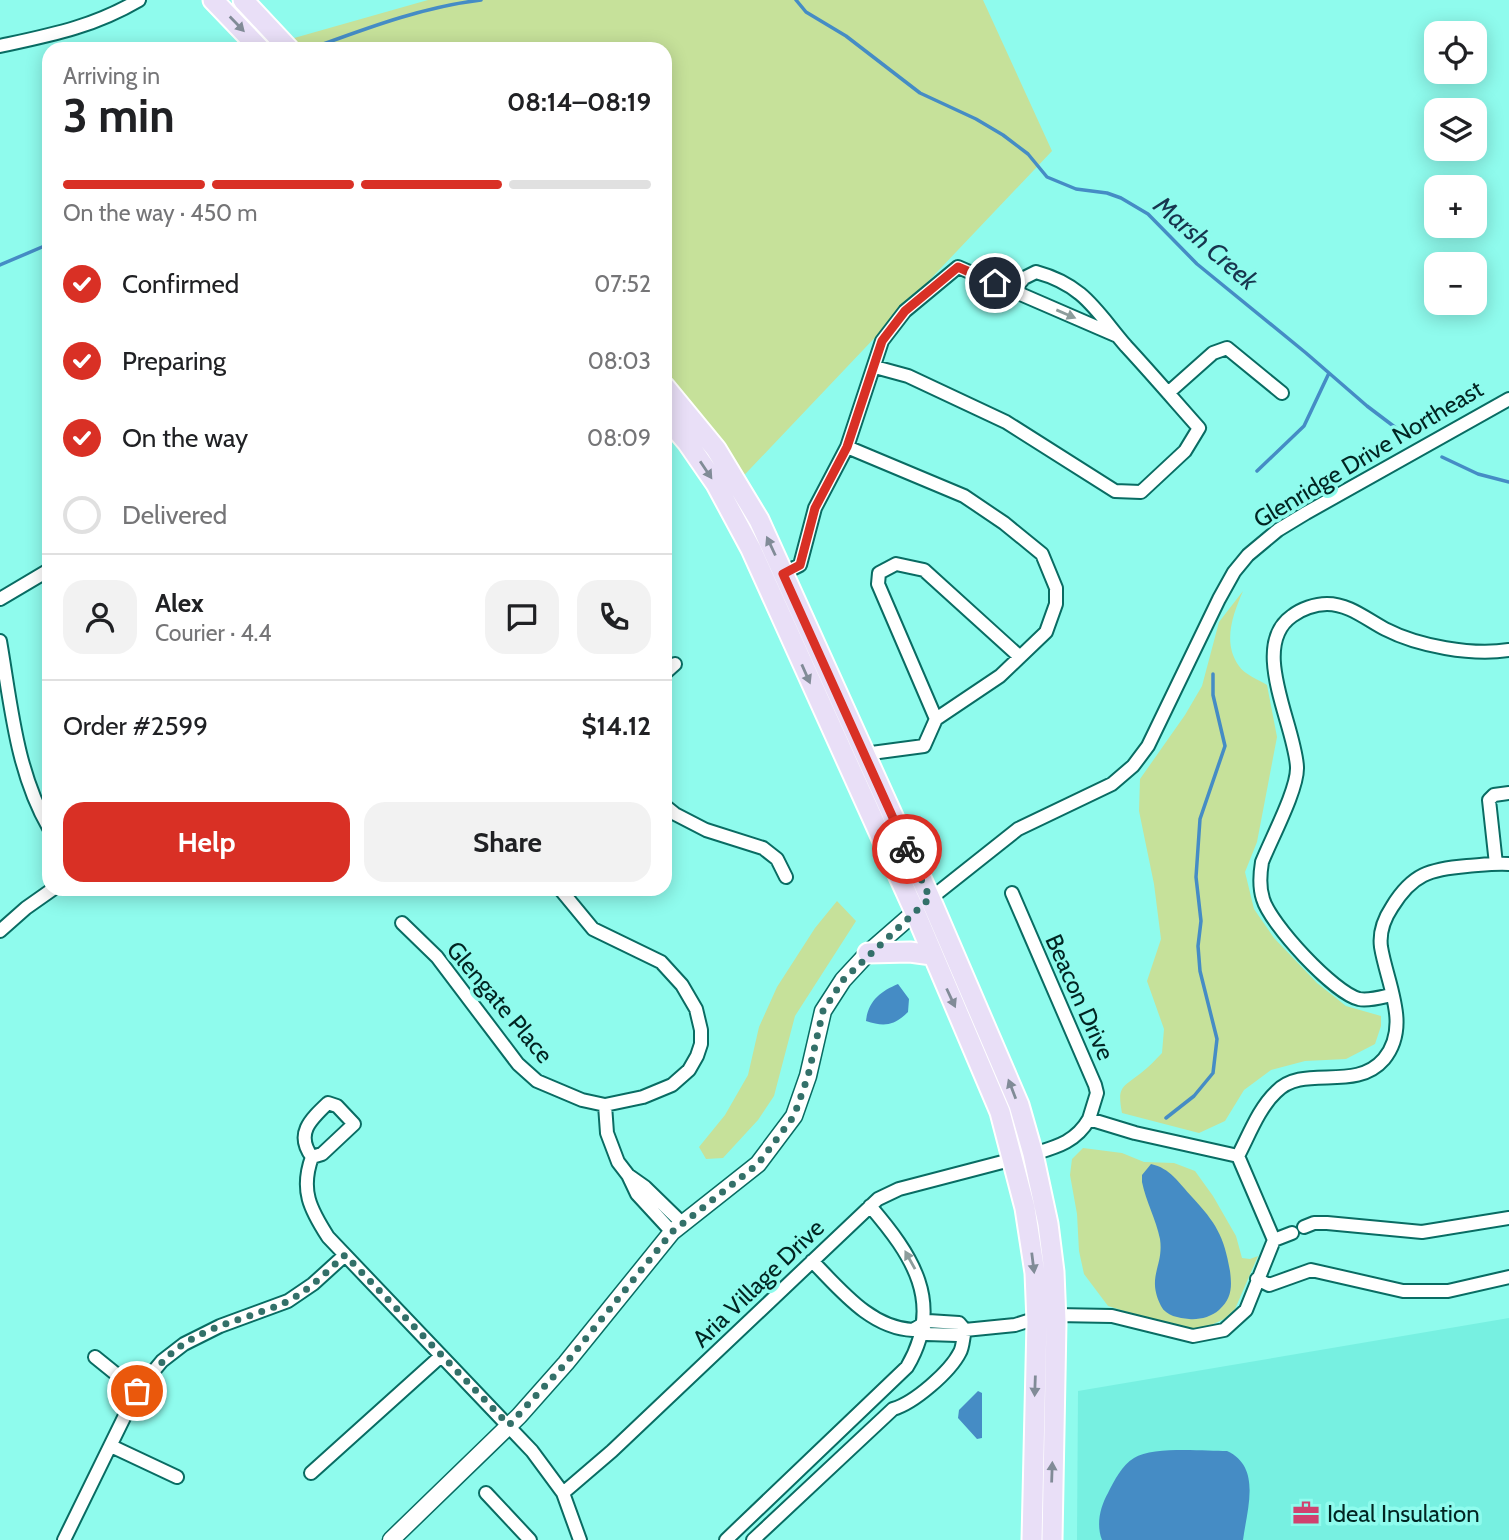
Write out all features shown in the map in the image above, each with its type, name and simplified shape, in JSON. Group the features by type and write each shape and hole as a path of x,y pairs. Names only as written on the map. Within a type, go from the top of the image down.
{"main road":[{"path":"213,0 253,42"},
{"path":"243,0 282,42"},
{"path":"672,395 703,430 733,474 759,520 774,578"},
{"path":"672,424 687,442 774,578 855,758 932,956 1000,1112 1023,1156 1048,1224 1046,1316 1032,1540"},
{"path":"855,758 930,898 1000,1058 1018,1105 1023,1156"},
{"path":"868,954 910,952 932,956"},
{"path":"1046,1316 1052,1540"}],"street":[{"path":"0,46 72,31 95,23 139,0"},
{"path":"774,578 800,565 815,508 847,447 882,341 905,311 958,267 1118,337"},
{"path":"875,366 908,376 1006,422 1115,491 1142,492 1185,451 1199,428 1118,337 1093,304 1056,277 1036,272 1024,278 1013,291"},
{"path":"1168,393 1213,353 1227,348 1282,393"},
{"name":"Glenridge Drive Northeast","path":"391,1540 509,1425 566,1363 677,1228 758,1164 794,1116 808,1076 823,1011 843,980 930,898 1018,829 1089,797 1112,784 1133,766 1148,746 1229,581 1248,555 1264,540 1306,513 1509,399"},
{"path":"847,447 964,496 1004,523 1042,554 1056,588 1056,604 1046,632 1000,676 936,719 924,746 855,758"},
{"path":"936,719 878,584 879,573 896,564 924,570 1020,657"},
{"path":"0,599 42,574"},
{"path":"1391,995 1361,999 1341,991 1317,969 1279,926 1263,900 1260,873 1262,862 1292,789 1297,766 1274,666 1275,638 1287,619 1295,613 1326,604 1343,606 1404,638 1485,653 1509,650"},
{"path":"0,641 20,756 42,814"},
{"path":"1238,1156 1266,1104 1283,1086 1306,1079 1357,1076 1370,1071 1381,1062 1395,1040 1398,1024 1381,945 1381,930 1386,916 1405,888 1418,877 1439,869 1503,864 1488,807 1489,800 1494,795 1509,793"},
{"path":"672,811 706,830 763,848 777,859 786,877"},
{"name":"Beacon Drive","path":"1012,893 1095,1084 1097,1093 1089,1119"},
{"path":"0,931 43,896"},
{"name":"Glengate Place","path":"402,923 437,957 518,1063 537,1081 582,1100 605,1105 643,1097 672,1086 681,1079 697,1056 701,1044 696,1009 687,993 661,962 593,929 566,896"},
{"path":"312,1157 322,1154 354,1124 338,1106 328,1103 311,1119 304,1135 305,1148 312,1157 307,1191 310,1210 328,1237 532,1451 563,1493 580,1540"},
{"path":"605,1105 611,1148 628,1175 677,1228"},
{"path":"1089,1119 1135,1133 1238,1156"},
{"name":"Aria Village Drive","path":"563,1493 612,1451 870,1206 888,1193 1070,1141 1079,1135 1089,1119"},
{"path":"1238,1156 1274,1240"},
{"path":"726,1540 907,1367 916,1352 923,1295 917,1273 902,1247 870,1206"},
{"path":"921,1325 927,1334 957,1335 965,1330 1015,1325 1046,1316 1112,1316 1193,1336 1224,1331 1246,1310 1274,1240 1314,1223 1422,1232 1509,1218"},
{"path":"64,1540 137,1391 162,1361 184,1344 220,1326 288,1301 313,1284 345,1255"},
{"path":"812,1261 859,1308 902,1330 913,1330 921,1325"},
{"path":"1257,1279 1269,1285 1311,1270 1403,1291 1448,1291 1509,1277"},
{"path":"753,1540 893,1409 907,1405 933,1384 961,1352 965,1330"},
{"path":"311,1473 440,1356"},
{"path":"94,1357 137,1391"},
{"path":"111,1446 177,1477"},
{"path":"486,1493 530,1540"}],"shaded area":[{"path":"428,0 983,0 1052,151 732,488 672,405 672,42 280,42"},
{"path":"1243,591 1231,628 1231,648 1241,669 1267,685 1277,737 1257,842 1245,872 1254,909 1274,938 1317,983 1346,1006 1381,1016 1381,1026 1375,1044 1346,1059 1305,1061 1271,1070 1244,1090 1225,1121 1199,1133 1122,1113 1122,1088 1162,1053 1164,1029 1147,981 1161,939 1154,884 1139,811 1140,779 1202,686 1219,622"},
{"path":"837,901 856,921 795,1016 774,1096 758,1120 723,1158 706,1159 699,1147 725,1115 748,1075 759,1027 777,987 815,928"},
{"path":"1083,1148 1122,1153 1144,1162 1174,1163 1195,1171 1236,1236 1242,1258 1258,1256 1235,1309 1224,1319 1205,1328 1183,1329 1108,1306 1084,1274 1079,1251 1077,1214 1070,1175 1072,1159"},
{"path":"1509,1318 1509,1540 1077,1540 1078,1391"}],"water":[{"path":"898,984 909,999 908,1012 888,1024 866,1021 869,1008 876,998"},
{"path":"1151,1164 1164,1169 1178,1181 1207,1215 1222,1239 1230,1271 1230,1292 1223,1306 1209,1316 1193,1319 1173,1316 1163,1309 1157,1296 1155,1279 1161,1249 1160,1239 1142,1182 1142,1175"},
{"path":"978,1391 982,1393 982,1438 977,1439 958,1418 959,1410"},
{"path":"1166,1451 1227,1451 1245,1467 1248,1478 1250,1490 1243,1540 1102,1540 1099,1522 1103,1504 1122,1469 1134,1458"}],"waterway":[{"path":"329,42 417,13 481,0"},
{"name":"Marsh Creek","path":"796,0 806,12 846,36 920,93 1003,135 1028,154 1047,177 1076,189 1107,193 1121,198 1148,214 1197,264 1400,431"},
{"path":"0,265 42,247"},
{"path":"1257,471 1304,426 1329,373"},
{"name":"Marsh Creek","path":"1442,457 1478,474 1509,482"},
{"path":"1166,1118 1194,1096 1213,1073 1217,1039 1200,971 1198,946 1201,921 1196,877 1200,819 1225,746 1213,695 1213,674"}],"way so far":[{"path":"137,1391 162,1361 184,1344 220,1326 288,1301 313,1284 345,1255 509,1425 566,1363 672,1232 758,1164 794,1116 808,1076 823,1011 843,980 930,898 907,849"}],"place":[{"name":"Ideal Insulation","path":"1306,1513"}],"route":[{"path":"907,849 783,574 800,565 815,508 847,447 882,341 905,311 958,267 995,283"}]}
